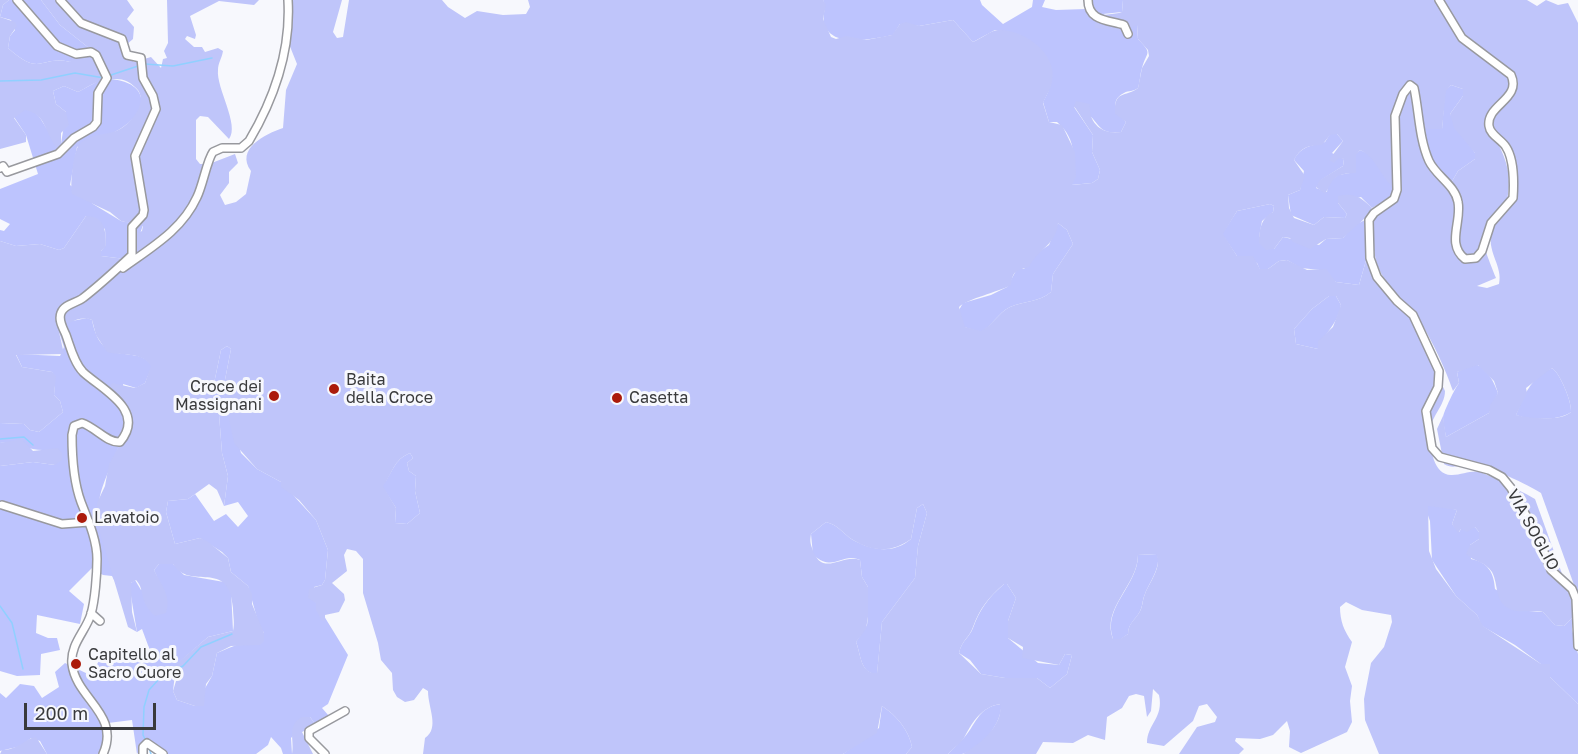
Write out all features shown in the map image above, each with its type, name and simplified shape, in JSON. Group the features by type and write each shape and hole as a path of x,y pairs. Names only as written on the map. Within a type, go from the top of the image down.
{"street":[{"path":"0,168 3,166 7,172 32,162 45,160 58,154 74,138 93,127 97,122 98,93 106,76 96,55 91,52 76,54 57,46 17,0"},
{"path":"60,0 81,22 122,39 127,55 141,58 143,78 153,96 156,109 135,156 143,215 132,227 132,255 83,298 65,308 60,316 62,327 81,370 114,396 127,417 123,438 118,443 86,424 78,423 74,428 72,447 79,495 89,522 97,555 91,613 76,642 72,664 80,684 107,724 108,734 104,754"},
{"path":"116,270 119,271 166,237 186,219 203,184 213,152 222,148 241,148 249,141 277,82 285,57 289,33 288,0"},
{"path":"1088,0 1088,9 1093,15 1124,25 1128,34"},
{"name":"VIA SOGLIO","path":"1439,0 1462,38 1479,53 1509,73 1514,82 1511,93 1490,117 1488,125 1506,147 1513,198 1491,223 1482,251 1476,258 1465,259 1460,254 1455,236 1458,200 1455,192 1429,161 1414,88 1410,86 1403,94 1395,116 1397,190 1394,199 1374,213 1369,220 1370,258 1377,277 1413,315 1439,371 1438,387 1426,411 1432,448 1440,457 1489,470 1502,477 1511,488 1543,547 1551,570 1572,589 1576,599 1578,646"},
{"path":"2,505 8,505 62,524 89,522"},
{"path":"91,613 100,621"},
{"path":"325,754 309,738 309,731 345,711"},
{"path":"143,754 143,747 147,743 164,754"}],"shaded area":[{"path":"0,0 9,0 3,5 0,17"},
{"path":"9,0 41,0 60,25 89,48 70,62 52,61 34,64 27,62 8,48 10,36 15,30 11,20 0,17 3,5"},
{"path":"41,0 127,0 134,10 127,19 134,27 133,39 126,45 129,58 134,62 151,57 161,68 163,59 167,58 164,51 168,43 167,0 259,0 254,5 219,1 190,16 196,35 195,39 187,36 185,39 194,47 202,47 205,52 218,48 223,51 218,67 218,78 230,116 232,133 229,139 208,117 200,116 196,120 196,159 200,164 209,164 235,154 238,163 229,172 229,183 220,195 225,205 236,202 246,194 251,171 247,163 249,149 261,138 283,128 286,90 297,64 289,44 291,0 342,0 333,32 337,38 343,37 349,0 442,0 448,7 465,18 477,11 503,15 526,14 530,7 528,0 823,0 826,5 823,19 831,37 836,39 846,36 866,40 892,35 900,24 906,22 919,26 953,20 973,42 998,30 1028,38 1044,52 1050,61 1052,81 1043,103 1049,122 1062,125 1075,152 1076,177 1072,185 1092,183 1098,179 1100,170 1092,152 1093,135 1074,106 1076,101 1090,104 1091,117 1102,129 1108,132 1121,132 1126,122 1115,114 1116,101 1121,95 1138,88 1142,68 1149,56 1148,50 1138,39 1137,25 1124,31 1095,28 1096,16 1122,12 1123,0 1437,0 1460,37 1473,50 1503,70 1512,82 1506,97 1486,121 1505,161 1509,181 1506,205 1496,214 1485,231 1487,256 1496,278 1477,286 1487,288 1499,284 1500,278 1491,242 1492,230 1512,205 1514,199 1512,171 1504,143 1491,127 1497,113 1512,95 1515,81 1513,73 1462,35 1441,0 1527,0 1537,6 1546,0 1558,5 1568,3 1578,23 1578,596 1541,493 1486,467 1472,464 1454,467 1444,464 1437,429 1443,416 1446,437 1489,413 1490,405 1498,393 1494,381 1478,365 1457,372 1459,383 1453,391 1426,332 1381,273 1374,252 1372,218 1395,201 1397,114 1411,89 1428,165 1451,183 1458,171 1475,159 1475,153 1454,128 1450,114 1463,96 1463,89 1451,85 1446,91 1442,129 1425,129 1414,82 1404,86 1394,110 1391,127 1395,189 1366,153 1360,150 1356,155 1356,173 1343,174 1336,178 1325,194 1316,187 1320,180 1343,166 1344,159 1339,158 1334,163 1329,160 1343,141 1337,134 1330,135 1322,145 1309,147 1299,153 1294,160 1305,176 1300,190 1288,195 1289,208 1294,218 1314,225 1324,217 1345,218 1347,214 1338,203 1338,196 1344,195 1357,196 1372,208 1363,220 1343,238 1326,239 1310,249 1293,242 1290,238 1283,237 1274,249 1266,250 1259,243 1263,221 1273,212 1274,206 1270,204 1237,211 1223,234 1237,256 1253,256 1260,269 1268,269 1279,261 1287,260 1307,270 1326,269 1336,282 1359,285 1367,257 1379,284 1410,318 1445,391 1443,402 1430,429 1431,447 1437,466 1446,474 1452,475 1480,472 1535,499 1574,607 1574,616 1564,626 1555,625 1543,612 1518,611 1510,609 1501,602 1492,572 1466,554 1470,545 1479,539 1479,532 1475,527 1467,532 1461,529 1458,533 1452,524 1457,510 1428,506 1429,551 1436,569 1456,596 1477,615 1483,626 1541,664 1550,664 1550,677 1578,704 1578,754 1379,754 1365,720 1364,699 1371,663 1384,647 1392,622 1391,615 1362,610 1346,602 1340,607 1340,612 1343,626 1352,642 1345,667 1352,686 1350,701 1352,722 1347,732 1301,753 1289,747 1290,731 1287,721 1273,735 1260,739 1236,738 1235,741 1244,749 1239,754 1179,754 1197,727 1215,722 1217,717 1207,704 1199,706 1193,721 1164,746 1147,743 1160,703 1159,695 1153,689 1151,711 1147,717 1144,696 1136,694 1129,696 1122,708 1107,717 1105,740 1088,735 1073,743 1043,742 1036,754 963,754 989,734 998,719 1000,704 988,708 979,715 962,741 948,754 906,754 912,747 905,729 897,718 882,706 877,733 843,754 423,754 425,738 432,729 433,723 428,691 423,688 414,700 405,702 397,697 393,690 392,673 381,660 363,593 363,559 356,551 347,549 344,555 347,571 332,583 344,594 345,600 339,612 325,615 325,621 322,621 316,610 316,603 308,598 309,589 322,585 325,580 328,550 316,520 299,500 281,487 281,482 257,469 234,443 223,390 231,349 227,346 221,350 212,393 219,414 222,453 228,476 224,506 217,490 209,484 188,499 168,501 166,512 175,544 200,538 228,558 231,572 248,586 252,594 252,604 264,633 264,641 260,645 231,646 217,653 212,676 206,684 204,706 195,706 177,700 173,691 176,681 175,665 208,637 233,631 233,608 230,593 217,579 189,576 180,572 173,564 159,564 154,570 167,596 166,613 155,616 146,606 139,584 136,580 131,583 132,612 137,632 128,627 96,520 97,503 105,486 109,464 120,444 126,417 109,388 112,383 135,388 145,383 151,366 137,356 107,352 96,335 92,320 83,318 74,321 59,332 64,354 16,355 22,367 52,372 56,376 54,395 60,401 63,412 39,432 30,430 24,424 0,423 0,241 16,246 40,244 59,250 64,248 86,216 97,219 105,230 106,247 101,251 101,256 125,259 130,257 136,234 142,231 143,226 121,221 110,212 72,194 71,190 75,154 79,145 87,138 111,133 127,124 140,106 140,93 131,84 119,79 101,81 78,92 64,86 53,91 56,104 66,112 69,125 61,133 61,144 57,148 41,120 32,112 25,110 14,118 26,135 26,142 0,149 0,17 15,22 17,26 10,36 8,48 27,62 40,64 52,61 70,62 72,57 85,53 89,48 60,25","holes":["1058,223 1067,230 1073,244 1053,274 1051,292 1042,298 1010,307 981,331 965,327 959,307 1011,285 1014,274 1018,270 1029,267 1057,230","1329,296 1336,296 1341,305 1333,327 1318,341 1318,349 1296,344 1294,329 1312,309","1552,368 1565,388 1571,412 1552,418 1516,415 1527,393 1526,388","410,453 413,458 407,463 409,471 416,476 415,491 420,513 407,524 395,523 396,508 383,486 400,459","923,504 927,513 918,546 915,578 882,622 877,673 871,672 864,667 856,642 866,629 868,617 868,587 862,577 860,560 853,559 827,564 821,562 812,548 811,534 826,522 838,527 860,544 875,549 890,549 911,539 917,508","1156,554 1157,569 1140,611 1130,625 1128,634 1120,639 1113,639 1112,617 1136,566 1138,555","1007,584 1016,598 1008,621 1008,638 1023,647 1022,658 1059,665 1065,654 1072,655 1067,674 1050,688 1037,678 1005,678 981,674 959,653 982,609 993,594"]},
{"path":"823,0 980,0 982,5 1003,24 1032,7 1033,0 1045,0 1042,7 1056,10 1086,9 1090,0 1123,0 1122,12 1103,14 1137,25 1138,39 1146,48 1147,53 1138,88 1124,93 1116,100 1116,108 1126,122 1121,132 1104,130 1087,113 1074,107 1093,135 1092,152 1100,170 1098,179 1092,183 1071,185 1073,151 1071,143 1064,129 1057,122 1049,122 1043,102 1050,88 1052,74 1043,52 1034,44 1023,37 995,30 973,42 953,20 919,26 900,24 893,35 864,40 843,39 828,31 824,23"},
{"path":"102,79 127,83 135,88 140,95 139,111 120,129 77,147 70,185 93,204 121,221 143,225 134,251 125,259 101,256 101,251 106,246 105,229 86,216 64,248 59,250 40,244 16,246 0,241 0,230 4,231 10,224 0,219 0,189 38,174 26,135 14,117 25,109 34,112 61,144 66,112 56,104 53,91 64,86 78,92"},
{"path":"1451,85 1463,89 1463,96 1450,114 1475,153 1475,159 1458,171 1451,183 1430,158 1425,129 1442,129 1445,91"},
{"path":"1330,134 1337,134 1343,141 1332,153 1344,159 1343,166 1321,180 1316,188 1327,192 1328,183 1338,175 1356,172 1356,154 1360,150 1369,154 1395,189 1387,200 1372,208 1361,197 1338,203 1347,214 1345,218 1324,217 1314,225 1291,215 1288,195 1300,190 1304,171 1294,160 1303,149 1325,142"},
{"path":"1270,204 1274,206 1273,212 1262,221 1259,237 1274,249 1283,237 1319,245 1326,239 1343,238 1353,226 1365,220 1367,257 1359,285 1336,282 1320,270 1301,268 1287,260 1279,261 1268,269 1260,270 1257,263 1237,256 1222,234 1237,211"},
{"path":"1058,223 1067,230 1073,244 1053,274 1051,292 1042,298 1010,307 981,332 964,327 959,310 963,303 991,295 1007,287 1017,269 1024,269 1034,255 1049,245"},
{"path":"1329,296 1336,296 1341,305 1337,318 1318,349 1296,344 1294,329 1312,309"},
{"path":"87,318 92,320 103,346 120,354 146,359 152,366 145,383 136,388 123,384 126,409 125,426 106,476 98,507 100,529 115,582 112,576 103,575 92,568 69,591 84,604 80,624 37,615 36,633 48,638 57,638 60,650 41,654 40,675 17,676 0,671 0,466 33,462 55,465 45,450 12,443 0,443 0,423 24,424 30,430 39,432 63,412 60,401 54,395 55,382 52,372 22,367 16,354 60,356 64,347 59,332 67,322"},
{"path":"227,346 231,349 223,390 241,453 257,469 281,482 316,520 328,550 325,580 322,585 314,587 316,603 348,655 328,704 322,708 329,716 316,725 310,717 291,738 292,754 283,754 281,748 271,737 268,745 256,754 154,754 148,747 140,749 137,754 132,720 108,723 102,754 47,754 40,741 31,738 21,746 0,751 0,693 6,698 20,684 34,686 42,698 59,687 55,672 65,663 90,675 101,658 152,656 142,629 137,632 130,590 131,583 135,580 141,590 159,581 154,570 159,564 173,564 184,575 224,582 231,590 233,631 208,637 176,665 173,691 177,700 195,706 212,676 217,653 264,633 259,625 248,586 231,572 228,558 200,538 175,544 166,512 168,501 188,499 195,494 214,521 226,514 238,527 248,516 238,502 224,506 228,476 222,453 219,414 212,393 221,350"},
{"path":"1473,364 1486,371 1498,393 1489,413 1446,437 1443,417 1459,383 1457,372"},
{"path":"1552,368 1565,388 1571,412 1559,417 1544,419 1516,415 1525,394 1533,383"},
{"path":"22,439 33,451 58,448 62,453 62,460 55,465 33,462 0,466 0,443"},
{"path":"410,453 413,458 407,463 409,471 416,476 415,491 420,513 407,524 395,523 396,508 382,486 400,459"},
{"path":"923,504 927,513 918,546 915,578 882,622 877,674 871,673 864,667 856,642 867,625 868,617 868,587 862,577 860,560 848,558 827,562 821,560 813,555 811,534 826,522 838,527 853,540 868,547 890,549 911,539 917,508"},
{"path":"1439,505 1457,510 1452,524 1459,532 1461,529 1475,527 1479,532 1479,539 1470,545 1471,559 1477,560 1489,569 1495,589 1529,611 1543,612 1555,625 1564,626 1574,616 1572,629 1578,654 1578,704 1550,677 1549,670 1515,645 1482,626 1477,615 1456,596 1432,560 1430,521 1426,510 1428,506"},
{"path":"1157,554 1158,564 1140,611 1130,625 1128,634 1121,639 1113,639 1112,617 1133,577 1138,555"},
{"path":"1004,584 1007,584 1016,598 1008,621 1008,638 1038,663 1059,665 1065,654 1072,655 1067,674 1050,688 1037,678 1005,678 981,674 970,660 959,653 982,609"},
{"path":"1001,704 998,719 983,741 962,754 948,754 967,735 982,713"},
{"path":"882,706 901,724 912,747 906,754 843,754 879,728"},
{"path":"302,717 310,717 316,725 302,732 313,754 292,754 294,724"},
{"path":"36,737 47,754 0,754 2,750 13,748"}],"waterway":[{"path":"145,64 173,66 212,58"},
{"path":"108,76 138,66"},
{"path":"0,81 41,80 75,73 104,78"},
{"path":"0,439 24,437 33,445"},
{"path":"0,606 12,623 23,669"},
{"path":"146,741 143,735 144,707 149,690 159,679 183,666 201,647 232,634"},
{"path":"149,748 151,754"}],"place":[{"name":"Baita della Croce","path":"334,389"},
{"name":"Croce dei Massignani","path":"274,396"},
{"name":"Casetta","path":"617,398"},
{"name":"Lavatoio","path":"82,518"},
{"name":"Capitello al Sacro Cuore","path":"76,664"}]}
